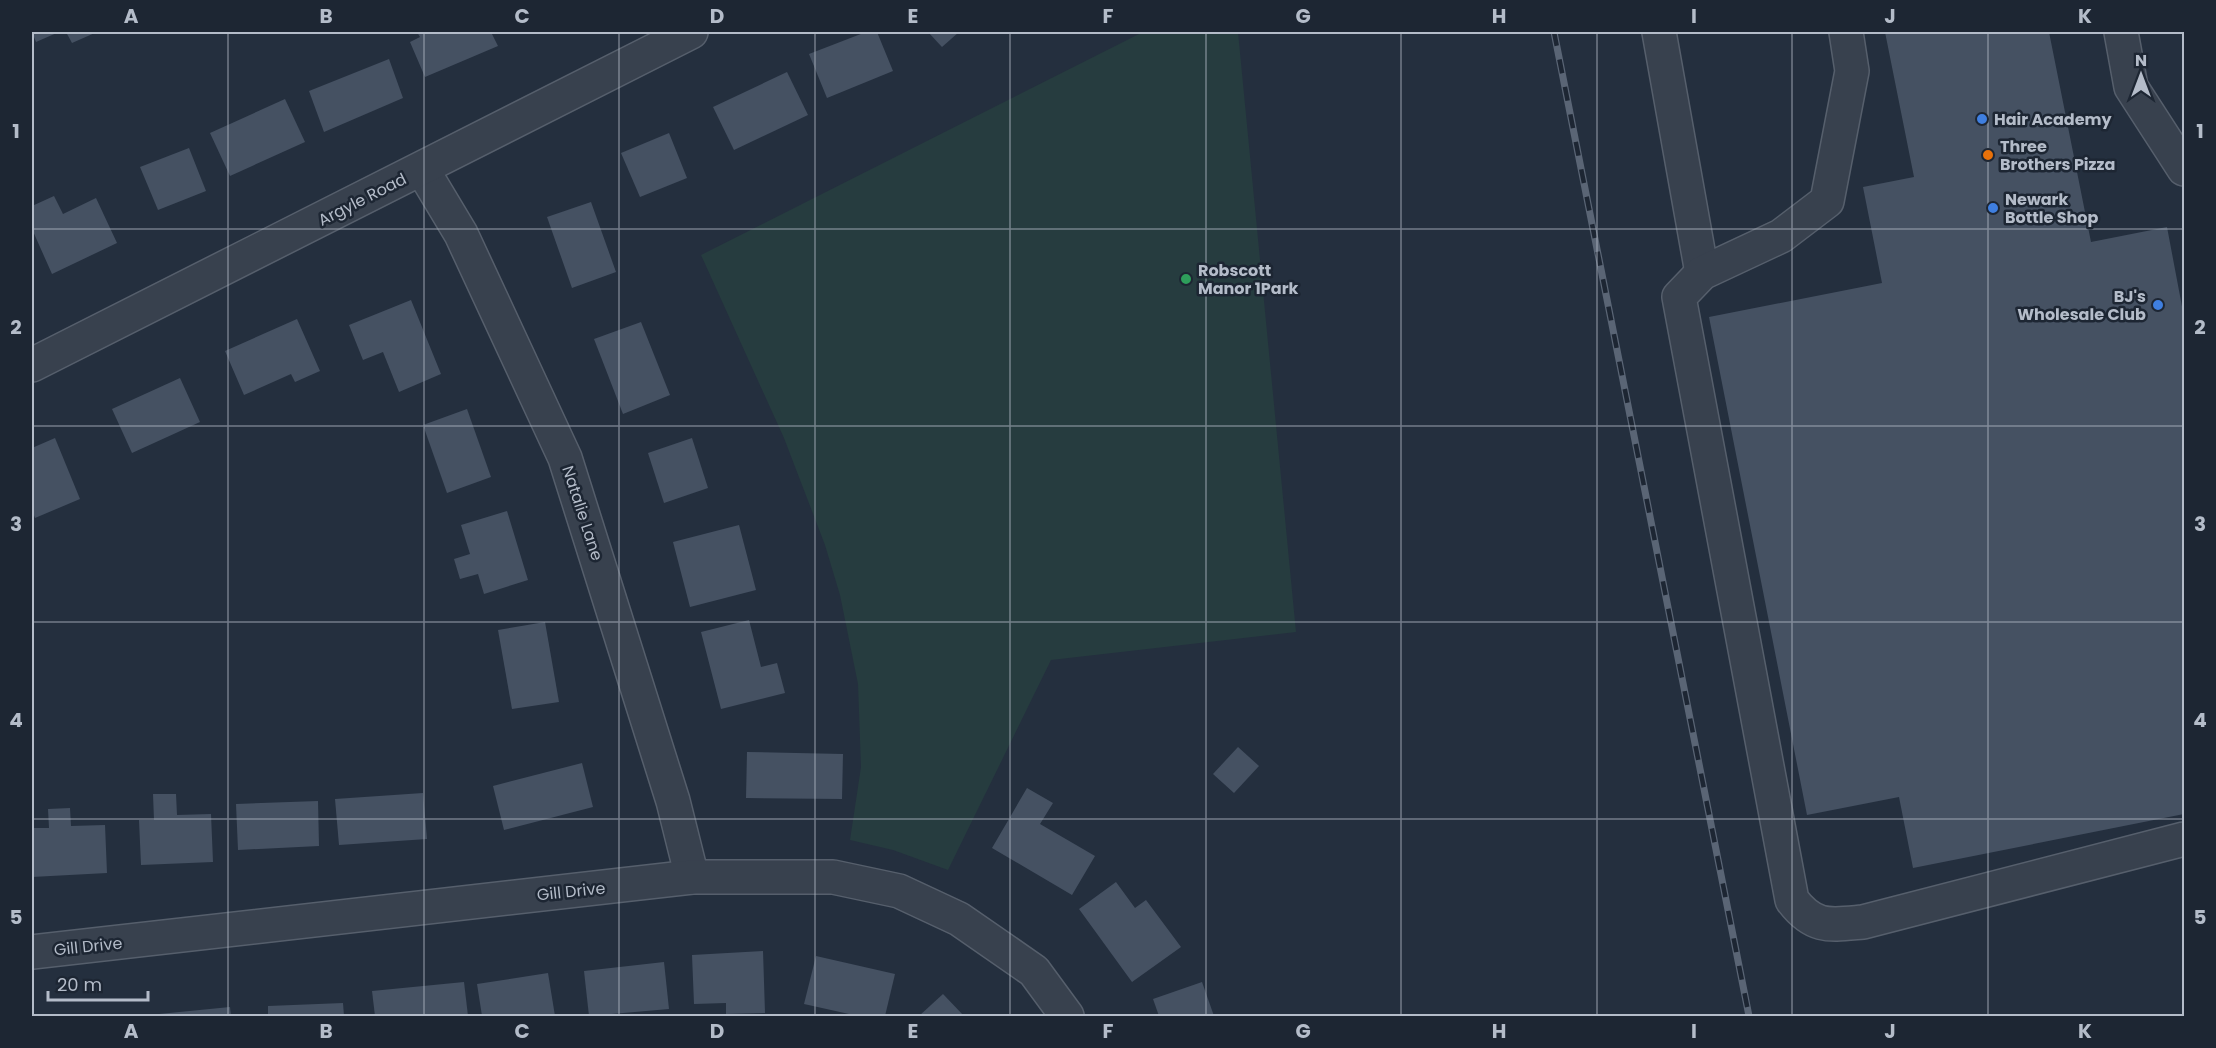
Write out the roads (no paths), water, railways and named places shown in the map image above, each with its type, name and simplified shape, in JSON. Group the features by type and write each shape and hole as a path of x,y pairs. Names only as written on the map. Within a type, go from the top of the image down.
{"street":[{"name":"Argyle Road","path":"32,365 691,32"},
{"path":"1659,32 1702,273"},
{"path":"1846,32 1852,70 1827,201 1781,236 1702,273 1678,297 1792,900 1804,915 1830,925 1863,922 2184,839"},
{"path":"2121,32 2131,87 2184,169"},
{"name":"Natalie Lane","path":"422,169 460,234 565,458 674,801 692,877"},
{"name":"Gill Drive","path":"32,952 692,877 833,877 899,891 959,919 1034,971 1067,1017"}],"railway":[{"path":"1554,32 1749,1016"}],"place":[{"name":"Hair Academy","path":"1982,119"},
{"name":"Three Brothers Pizza","path":"1988,155"},
{"name":"Newark Bottle Shop","path":"1993,208"},
{"name":"Robscott Manor 1Park","path":"1186,279"},
{"name":"BJ's Wholesale Club","path":"2158,305"}]}
